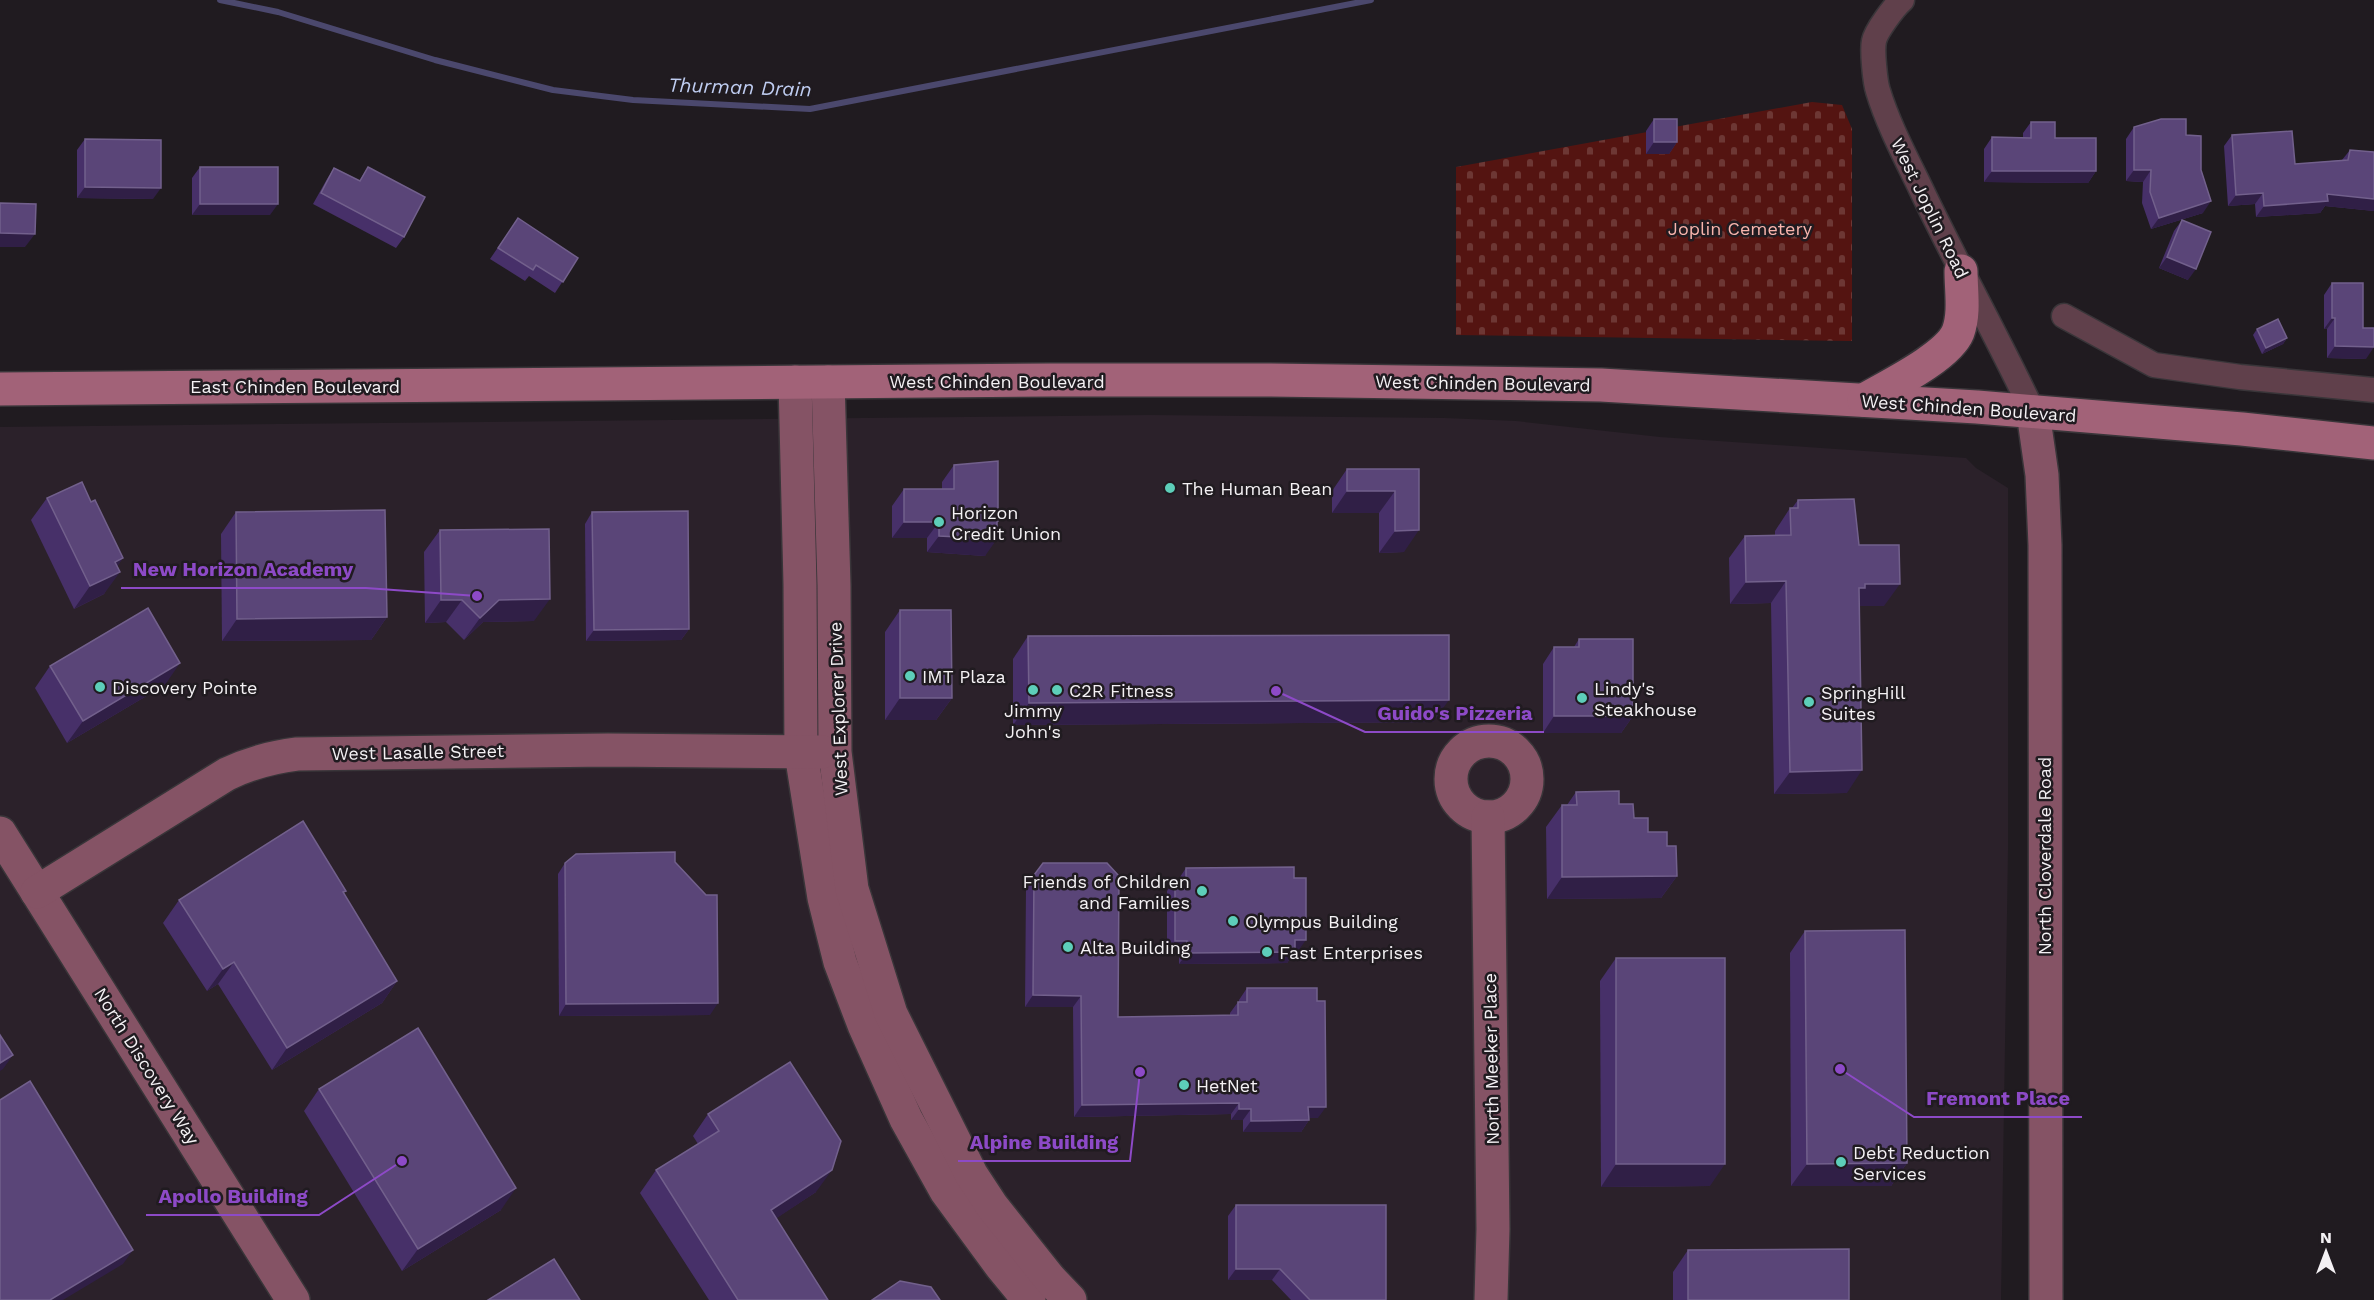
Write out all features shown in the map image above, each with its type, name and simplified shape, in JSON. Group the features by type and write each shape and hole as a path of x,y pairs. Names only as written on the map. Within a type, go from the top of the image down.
{"main road":[{"path":"1864,400 1939,356 1957,333 1962,310 1960,271"},
{"name":"West Chinden Boulevard","path":"591,384 1283,380 1678,388 2033,412 2242,429 2374,443"},
{"name":"East Chinden Boulevard","path":"0,389 591,384"}],"street":[{"name":"West Joplin Road","path":"1902,0 1895,6 1874,41 1877,88 1893,131 1960,271 2033,412"},
{"path":"2064,316 2154,365 2240,377 2374,390"},
{"name":"West Explorer Drive","path":"795,382 801,584 801,753 824,898 840,962 864,1025 906,1119 946,1191 1029,1300"},
{"name":"West Explorer Drive","path":"828,382 834,585 835,752 852,889 891,1014 981,1190 1050,1279 1070,1300"},
{"name":"North Cloverdale Road","path":"2033,412 2042,475 2045,545 2046,1300"},
{"name":"West Lasalle Street","path":"37,892 227,774 249,763 273,757 297,754 555,750 835,752"},
{"name":"North Meeker Place","path":"1488,817 1493,1229 1491,1300"},
{"name":"North Discovery Way","path":"0,833 293,1300"}],"shaded area":[{"path":"1150,415 1445,418 1516,421 1660,437 1966,458 1976,468 2008,488 2008,850 2001,1300 0,1300 0,427"}],"green space":[{"name":"Joplin Cemetery","path":"1812,102 1842,105 1852,129 1852,341 1456,335 1456,167"}],"building":[{"path":"1654,119 1677,119 1677,142 1654,142"},
{"path":"2161,119 2186,119 2186,135 2201,136 2201,170 2211,201 2159,218 2150,192 2151,170 2134,170 2134,127"},
{"path":"2031,122 2055,122 2055,138 2096,138 2096,171 1992,171 1992,137 2031,138"},
{"path":"2292,131 2295,164 2348,160 2350,150 2374,152 2374,199 2327,194 2328,201 2264,206 2263,193 2236,195 2232,135"},
{"path":"85,139 161,140 161,188 85,187"},
{"path":"200,167 278,167 278,204 200,204"},
{"path":"368,167 425,197 404,237 321,193 334,168 360,181"},
{"path":"0,203 36,204 35,234 0,233"},
{"path":"518,218 578,258 563,282 536,265 533,270 498,248"},
{"path":"2182,220 2211,232 2196,269 2167,257"},
{"path":"2332,283 2363,283 2363,328 2374,328 2374,347 2335,346"},
{"path":"2278,319 2287,338 2266,348 2257,329"},
{"path":"998,461 997,539 939,536 939,522 904,522 904,489 954,489 954,465"},
{"path":"1347,469 1419,469 1419,530 1395,531 1395,491 1347,491"},
{"path":"82,482 91,502 95,500 123,558 115,562 120,572 90,586 47,498"},
{"name":"SpringHill Suites","path":"1854,499 1859,545 1899,545 1900,584 1865,584 1865,588 1859,588 1862,770 1790,772 1786,581 1746,582 1745,536 1791,535 1790,508 1798,508 1798,500"},
{"path":"385,510 387,617 237,619 236,512"},
{"path":"688,511 689,629 594,630 592,512"},
{"path":"549,529 550,599 499,600 480,618 462,600 441,600 440,530"},
{"name":"Discovery Pointe","path":"148,608 180,663 83,721 50,666"},
{"path":"900,610 951,610 952,698 900,698"},
{"path":"1449,635 1449,700 1029,703 1028,636"},
{"name":"Lindy's Steakhouse","path":"1579,639 1633,639 1633,716 1554,716 1554,647 1579,647"},
{"path":"1619,791 1619,804 1633,804 1634,818 1648,818 1648,832 1667,832 1667,846 1676,846 1677,876 1562,877 1562,805 1577,805 1576,792"},
{"path":"303,821 397,981 287,1048 234,962 223,969 179,900"},
{"path":"675,852 675,862 706,895 717,895 718,1003 566,1004 565,863 576,854"},
{"path":"1043,863 1107,863 1119,876 1118,1017 1238,1015 1238,1002 1247,1002 1247,988 1317,988 1317,1001 1325,1001 1326,1107 1308,1107 1309,1120 1251,1121 1251,1109 1239,1109 1239,1103 1082,1105 1081,996 1033,995 1034,875"},
{"name":"Olympus Building","path":"1294,867 1294,878 1306,878 1306,940 1295,940 1295,952 1187,953 1187,941 1175,941 1175,880 1186,880 1186,868"},
{"path":"1905,930 1907,1163 1807,1164 1805,931"},
{"path":"1616,958 1725,958 1725,1164 1616,1164"},
{"path":"418,1028 516,1188 418,1249 319,1089"},
{"path":"0,1035 13,1055 0,1063"},
{"path":"790,1062 841,1141 832,1170 771,1210 828,1300 738,1300 656,1170 719,1131 708,1114"},
{"path":"30,1081 133,1250 50,1300 0,1300 0,1100"},
{"path":"1236,1205 1386,1205 1386,1300 1310,1300 1280,1269 1236,1269"},
{"path":"1849,1249 1849,1300 1688,1300 1688,1250"},
{"path":"554,1259 580,1300 488,1300"},
{"path":"900,1281 931,1287 940,1300 872,1300"}],"waterway":[{"name":"Thurman Drain","path":"220,0 278,12 435,60 553,90 633,100 810,109 1371,0"}],"place":[{"name":"The Human Bean","path":"1170,488"},
{"name":"Horizon Credit Union","path":"939,522"},
{"name":"New Horizon Academy","path":"477,596"},
{"name":"IMT Plaza","path":"910,676"},
{"name":"Discovery Pointe","path":"100,687"},
{"name":"Jimmy John's","path":"1033,690"},
{"name":"C2R Fitness","path":"1057,690"},
{"name":"Guido's Pizzeria","path":"1276,691"},
{"name":"Lindy's Steakhouse","path":"1582,698"},
{"name":"SpringHill Suites","path":"1809,702"},
{"name":"Friends of Children and Families","path":"1202,891"},
{"name":"Olympus Building","path":"1233,921"},
{"name":"Alta Building","path":"1068,947"},
{"name":"Fast Enterprises","path":"1267,952"},
{"name":"Fremont Place","path":"1840,1069"},
{"name":"Alpine Building","path":"1140,1072"},
{"name":"HetNet","path":"1184,1085"},
{"name":"Apollo Building","path":"402,1161"},
{"name":"Debt Reduction Services","path":"1841,1162"}]}
